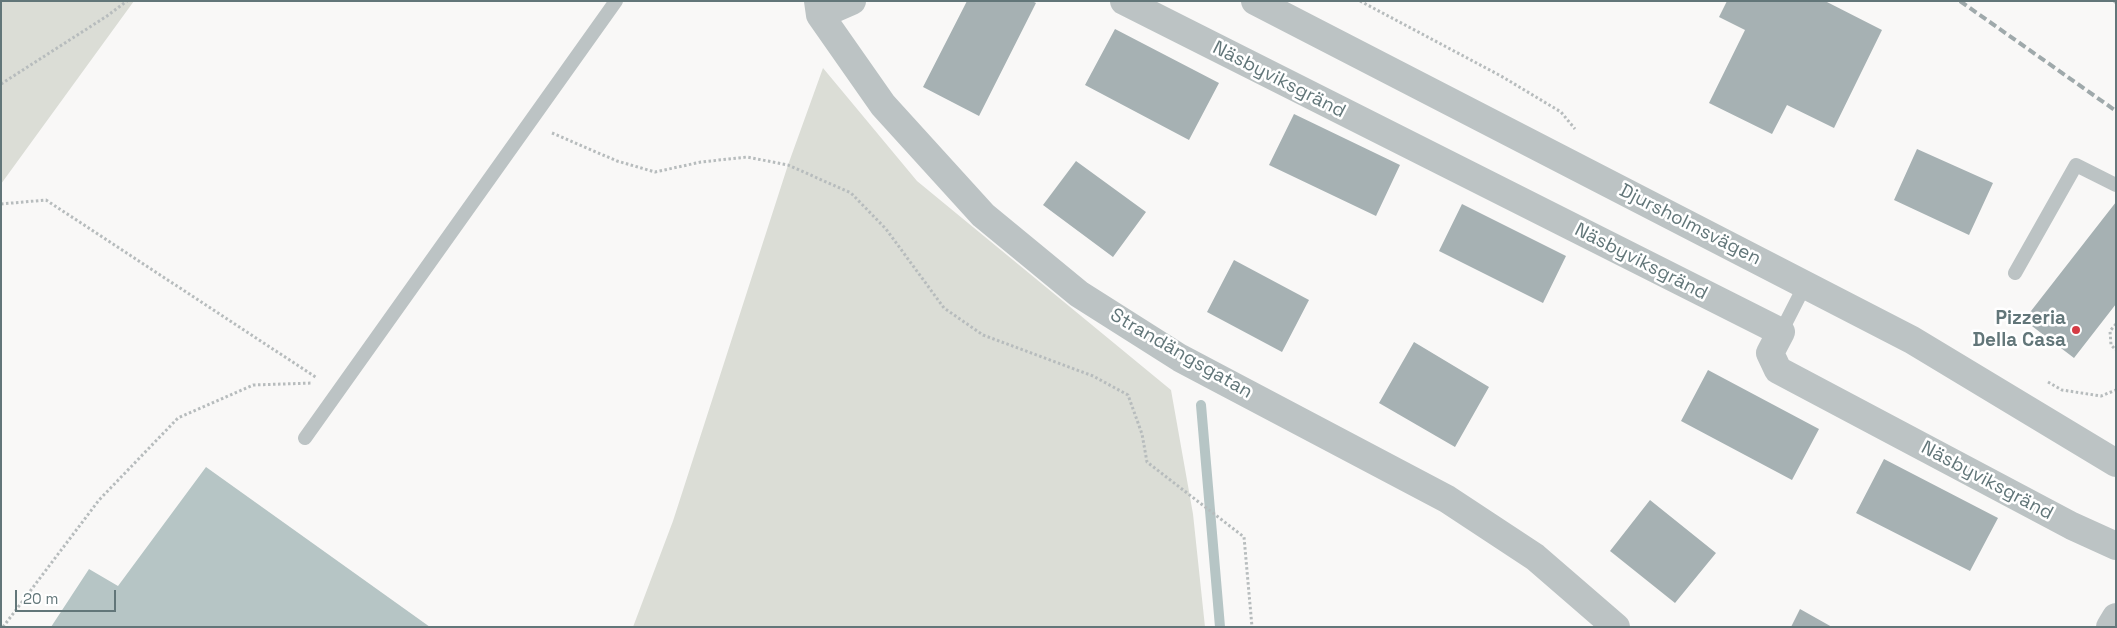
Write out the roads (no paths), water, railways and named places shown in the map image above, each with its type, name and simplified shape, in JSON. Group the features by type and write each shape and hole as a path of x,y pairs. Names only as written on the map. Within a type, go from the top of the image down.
{"street":[{"path":"819,8 852,1"},
{"name":"Näsbyviksgränd","path":"1124,1 1781,332 1770,354 1778,370 2072,526 2116,546"},
{"name":"Djursholmsvägen","path":"1255,1 1488,123 1806,283 1912,340 2116,463"},
{"name":"Strandängsgatan","path":"819,8 884,105 977,208 1079,294 1180,358 1447,499 1535,557 1616,627"},
{"path":"2110,627 2116,617"}],"lane":[{"path":"305,438 616,1"},
{"path":"2015,273 2076,166 2116,185"},
{"path":"1781,332 1806,283"}],"waterway":[{"path":"1201,405 1220,627"}],"railway":[{"path":"1960,1 2116,111"}],"place":[{"name":"Pizzeria Della Casa","path":"2076,330"}]}
